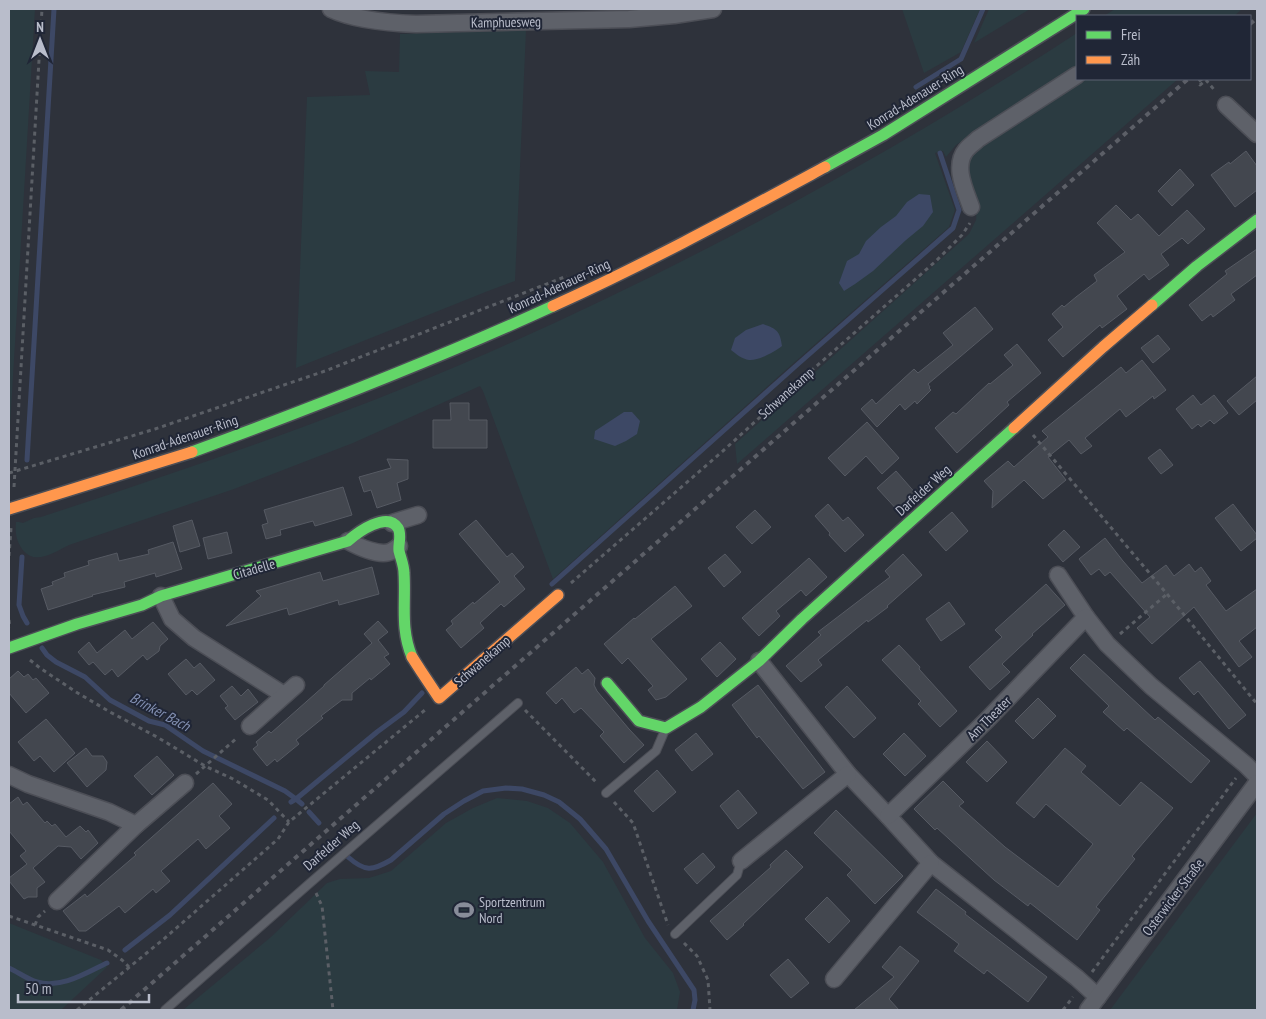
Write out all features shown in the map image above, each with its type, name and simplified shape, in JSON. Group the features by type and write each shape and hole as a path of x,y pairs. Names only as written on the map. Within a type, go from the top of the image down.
{"street":[{"name":"Kamphuesweg","path":"331,9 370,20 416,24 629,19 713,9"},
{"name":"Konrad-Adenauer-Ring","path":"9,509 89,486 184,455 273,422 497,332 583,293 720,224 883,135 1084,9"},
{"path":"971,207 960,167 966,151 978,139 1076,75"},
{"path":"1226,105 1257,134"},
{"name":"Darfelder Weg","path":"666,728 701,707 759,661 1103,347 1197,266 1257,220"},
{"name":"Citadelle","path":"12,646 142,605 161,596 348,541 359,532 375,524 382,522 392,523 418,515"},
{"path":"348,541 371,551 385,553 394,551 401,538 397,526 392,523"},
{"path":"398,546 404,570 403,624 407,644 416,663 439,698"},
{"path":"1058,575 1107,644 1151,686 1252,771"},
{"name":"Schwanekamp","path":"439,698 558,595"},
{"path":"161,596 172,619 194,638 290,690 250,726"},
{"name":"Am Theater","path":"888,816 987,720 1086,617"},
{"path":"759,661 848,774 931,863 1083,983 1098,997"},
{"path":"607,683 639,721 666,728"},
{"path":"740,861 848,774"},
{"path":"9,775 28,784 109,812 136,825"},
{"path":"56,901 136,825 185,783"},
{"name":"Osterwicker Straße","path":"1088,1010 1257,783"},
{"path":"834,979 931,863"}],"lane":[{"name":"Darfelder Weg","path":"165,1010 518,703"},
{"path":"606,792 656,751 666,728"},
{"path":"675,934 737,875 740,861"}],"path":[{"path":"13,493 42,9"},
{"path":"1201,80 1198,82 1200,85 1206,80 1226,105"},
{"name":"Schwanekamp","path":"558,595 936,261 962,236 970,224 971,207"},
{"path":"9,473 155,429 325,371 572,274"},
{"path":"1022,421 1257,704"},
{"path":"9,556 11,525"},
{"path":"1107,644 1167,594"},
{"path":"12,646 40,668 76,692 205,766 256,792 268,800 289,822"},
{"path":"77,1010 165,938 278,839 289,822 439,698"},
{"path":"518,703 606,792 633,823 667,923 697,956 708,980 710,1010"},
{"path":"210,762 250,726"},
{"path":"1063,1010 1252,771"},
{"path":"310,883 322,906 333,1010"},
{"path":"9,916 108,950 129,967"}],"shaded area":[{"path":"9,9 35,9 9,443"},
{"path":"902,9 980,9 961,52 924,73"},
{"path":"989,9 1030,9 974,43"},
{"path":"1115,9 1242,9 1235,15 1106,15"},
{"path":"526,30 515,281 296,368 307,97 370,95 365,71 399,72 400,34"},
{"path":"1076,34 1076,67 956,145 946,157 943,151 935,153 955,210 949,227 789,367 553,579 480,386 353,443 234,489 69,545 51,554 33,557 27,554 18,543 16,522 23,523 268,440 380,398 490,352 566,317 716,244 790,205 935,122"},
{"path":"1079,80 1177,80 737,464 735,444 969,234 976,220 977,206 966,170 971,154 979,145"},
{"name":"Sportzentrum Nord","path":"497,798 527,801 548,808 570,823 603,862 645,938 673,973 680,992 677,1010 183,1010 271,937 327,883 340,879 369,878 391,871 446,823 473,808"},
{"path":"1257,813 1257,1010 1110,1010"},
{"path":"9,923 101,960 107,967 61,1010 9,1010"}],"water":[{"path":"919,194 930,195 933,212 923,226 873,271 844,291 839,283 847,261 859,254 866,241 896,216 907,202"},
{"path":"763,324 777,331 782,346 766,356 753,360 744,359 731,350 735,338 746,330"},
{"path":"624,412 632,412 640,421 637,434 615,446 594,439 595,431"}],"building":[{"path":"1246,151 1257,166 1257,190 1235,207 1211,175 1229,162 1230,164"},
{"path":"1180,169 1194,185 1172,206 1158,191"},
{"path":"1116,205 1131,220 1138,214 1159,236 1187,210 1205,229 1188,244 1182,238 1161,254 1169,265 1149,280 1144,274 1117,296 1127,309 1102,328 1100,325 1063,357 1048,340 1063,327 1052,314 1097,281 1094,275 1125,252 1097,223"},
{"path":"1257,249 1257,275 1231,294 1235,300 1213,317 1211,314 1202,321 1189,305 1227,274 1225,271"},
{"path":"975,307 993,329 928,384 931,390 917,404 915,401 905,410 900,404 877,427 861,409 872,399 876,404 914,369 918,373 953,345 943,333"},
{"path":"1158,335 1170,349 1153,363 1141,348"},
{"path":"1017,344 1041,373 1007,402 1009,405 957,453 935,428 953,412 956,414 989,383 1013,365 1004,355"},
{"path":"1142,360 1166,390 1154,399 1153,396 1126,417 1120,409 1085,438 1092,446 1081,454 1069,440 1048,457 1066,480 1043,499 1024,480 992,508 993,491 984,481 1008,461 1014,467 1048,437 1042,431 1121,367 1126,373"},
{"path":"1257,376 1257,400 1239,415 1227,401"},
{"path":"1193,395 1201,405 1214,395 1228,413 1214,424 1210,420 1201,427 1198,424 1192,429 1176,409"},
{"path":"450,403 469,403 469,420 487,420 487,448 433,448 433,420 451,420"},
{"path":"867,422 899,458 882,474 866,456 845,476 828,458"},
{"path":"1160,449 1173,465 1161,474 1148,458"},
{"path":"387,459 408,460 408,479 397,483 401,500 377,508 371,490 364,492 359,477 391,468"},
{"path":"896,471 918,496 900,513 877,488"},
{"path":"343,487 352,515 315,526 313,521 280,530 281,535 266,539 262,525 268,523 264,510"},
{"path":"828,504 843,521 848,517 864,535 845,552 815,516"},
{"path":"1233,504 1257,535 1257,538 1241,551 1215,518"},
{"path":"755,510 771,527 752,544 736,527"},
{"path":"952,512 968,531 946,551 929,532"},
{"path":"192,520 200,546 180,552 173,526"},
{"path":"476,520 507,557 512,553 524,567 514,576 525,589 504,607 501,604 480,623 484,628 461,648 446,630 453,624 451,621 500,582 459,534"},
{"path":"1064,530 1080,547 1063,562 1048,545"},
{"path":"227,532 232,553 208,559 203,538"},
{"path":"1105,538 1142,583 1166,565 1174,576 1189,564 1195,572 1201,567 1211,581 1206,585 1226,611 1257,589 1257,627 1239,641 1252,657 1239,667 1194,607 1152,644 1137,628 1150,617 1110,572 1105,576 1099,569 1091,575 1079,559"},
{"path":"173,542 182,569 156,577 155,573 124,582 125,587 92,595 48,610 41,589 53,585 52,582 65,577 64,573 89,565 88,561 117,553 119,561 149,554 148,550"},
{"path":"725,554 741,572 724,587 708,568"},
{"path":"903,554 922,575 888,607 868,622 867,620 818,660 822,665 801,682 786,666 821,635 818,632 890,577 885,571"},
{"path":"809,558 827,577 806,596 801,590 776,611 780,616 759,636 742,618"},
{"path":"372,567 379,594 339,605 338,600 289,615 287,608 226,626 261,596 256,591 320,572 323,581"},
{"path":"1046,584 1065,605 1002,664 1010,672 990,690 969,667 1002,637 995,630"},
{"path":"675,586 692,606 651,639 687,679 666,697 656,700 648,690 653,686 628,658 622,664 604,644"},
{"path":"949,602 965,624 941,641 926,619"},
{"path":"378,621 388,632 378,640 389,654 384,657 390,664 352,693 352,700 342,700 321,716 323,718 296,740 299,744 277,762 275,759 267,766 253,749 258,745 256,742 269,731 271,733 372,643 364,634"},
{"path":"153,622 168,639 160,646 159,651 147,660 143,655 118,677 112,669 105,675 93,662 89,665 78,652 89,642 97,653 125,630 132,639"},
{"path":"720,642 736,659 717,677 701,659"},
{"path":"899,645 957,711 940,727 918,704 921,701 882,660"},
{"path":"1084,654 1155,720 1158,717 1210,761 1191,783 1127,728 1124,731 1103,712 1109,706 1070,668"},
{"path":"186,659 194,668 200,663 215,680 197,695 192,690 186,695 168,674"},
{"path":"1200,661 1246,715 1229,729 1198,691 1194,695 1179,678"},
{"path":"576,667 582,674 588,669 595,678 594,685 597,691 644,745 624,763 600,736 604,732 581,708 574,713 562,698 556,704 546,693"},
{"path":"18,671 24,677 28,674 33,680 36,678 49,693 26,713 9,693 9,679"},
{"path":"758,685 825,772 803,789 759,736 757,738 732,705"},
{"path":"232,686 241,696 248,689 258,702 235,720 225,708 228,706 220,696"},
{"path":"847,686 876,718 854,738 825,707"},
{"path":"1038,698 1056,716 1033,739 1015,721"},
{"path":"46,719 75,753 54,772 40,756 34,761 18,742"},
{"path":"696,733 713,754 692,771 675,750"},
{"path":"904,733 926,756 905,776 883,754"},
{"path":"987,741 1007,762 987,782 966,762"},
{"path":"86,748 92,756 103,756 107,762 106,770 87,787 67,763"},
{"path":"1065,748 1086,766 1081,772 1120,806 1141,782 1173,808 1132,856 1135,859 1096,907 1100,910 1077,940 1030,903 1028,906 994,880 937,828 935,830 914,809 943,781 964,802 959,806 1005,847 1058,887 1093,844 1046,804 1034,818 1016,803"},
{"path":"157,756 174,775 152,795 134,776"},
{"path":"657,770 676,792 653,812 634,791"},
{"path":"213,783 232,804 219,816 230,828 206,849 198,839 161,871 170,881 156,893 153,889 125,913 119,906 86,931 79,931 63,911 85,894 87,897 136,855 134,853"},
{"path":"738,790 757,813 738,829 720,806"},
{"path":"18,797 23,805 27,802 45,823 47,821 52,826 55,824 66,837 80,826 86,832 88,830 98,843 81,859 71,847 58,846 33,868 45,882 37,888 37,897 24,899 9,881 9,878 27,864 20,856 26,851 9,831 9,804"},
{"path":"836,810 903,876 875,904 847,875 852,870 814,833"},
{"path":"786,850 803,867 727,940 710,921 771,867 770,865"},
{"path":"703,853 715,867 697,884 684,869"},
{"path":"936,889 966,912 965,914 1047,977 1028,1002 987,970 984,974 954,951 959,944 917,912"},
{"path":"827,897 850,921 829,943 805,919"},
{"path":"900,946 919,961 889,999 899,1010 854,1010 894,977 882,967"},
{"path":"788,959 809,983 791,998 770,975"}],"waterway":[{"path":"27,460 54,9"},
{"path":"916,87 961,59 983,9"},
{"path":"552,584 953,228 959,210 940,153"},
{"path":"22,557 19,605 27,623"},
{"name":"Brinker Bach","path":"42,648 56,662 85,677 110,700 149,721 165,725 203,751 285,791 296,799 291,802"},
{"path":"302,804 296,799 404,712 422,693"},
{"path":"348,857 359,865 369,868 384,864 444,814 483,791 506,788 522,789 544,795 559,802 580,819 606,849 648,921 694,990 693,1010"},
{"path":"309,812 319,823"},
{"path":"125,950 170,915 274,818"},
{"path":"9,968 30,979 46,984 73,979 107,963"}],"railway":[{"path":"1251,23 1257,18"},
{"path":"121,1010 1187,80"}],"traffic: fast":[{"path":"825,167 883,135 1084,9"},
{"path":"1152,305 1197,266 1257,220"},
{"path":"192,452 374,382 553,306"},
{"path":"607,683 639,721 666,728 701,707 759,661 802,619 1014,428"},
{"path":"9,648 77,624 142,605 161,596 348,541 365,528 380,522 387,522 393,523 398,528 400,534 399,551 404,570 405,626 412,657"}],"traffic: slow":[{"path":"553,306 656,256 825,167"},
{"path":"1014,428 1152,305"},
{"path":"9,509 192,452"},
{"path":"412,657 439,698 558,595"}],"place":[{"name":"Sportzentrum Nord","path":"464,910"}]}
